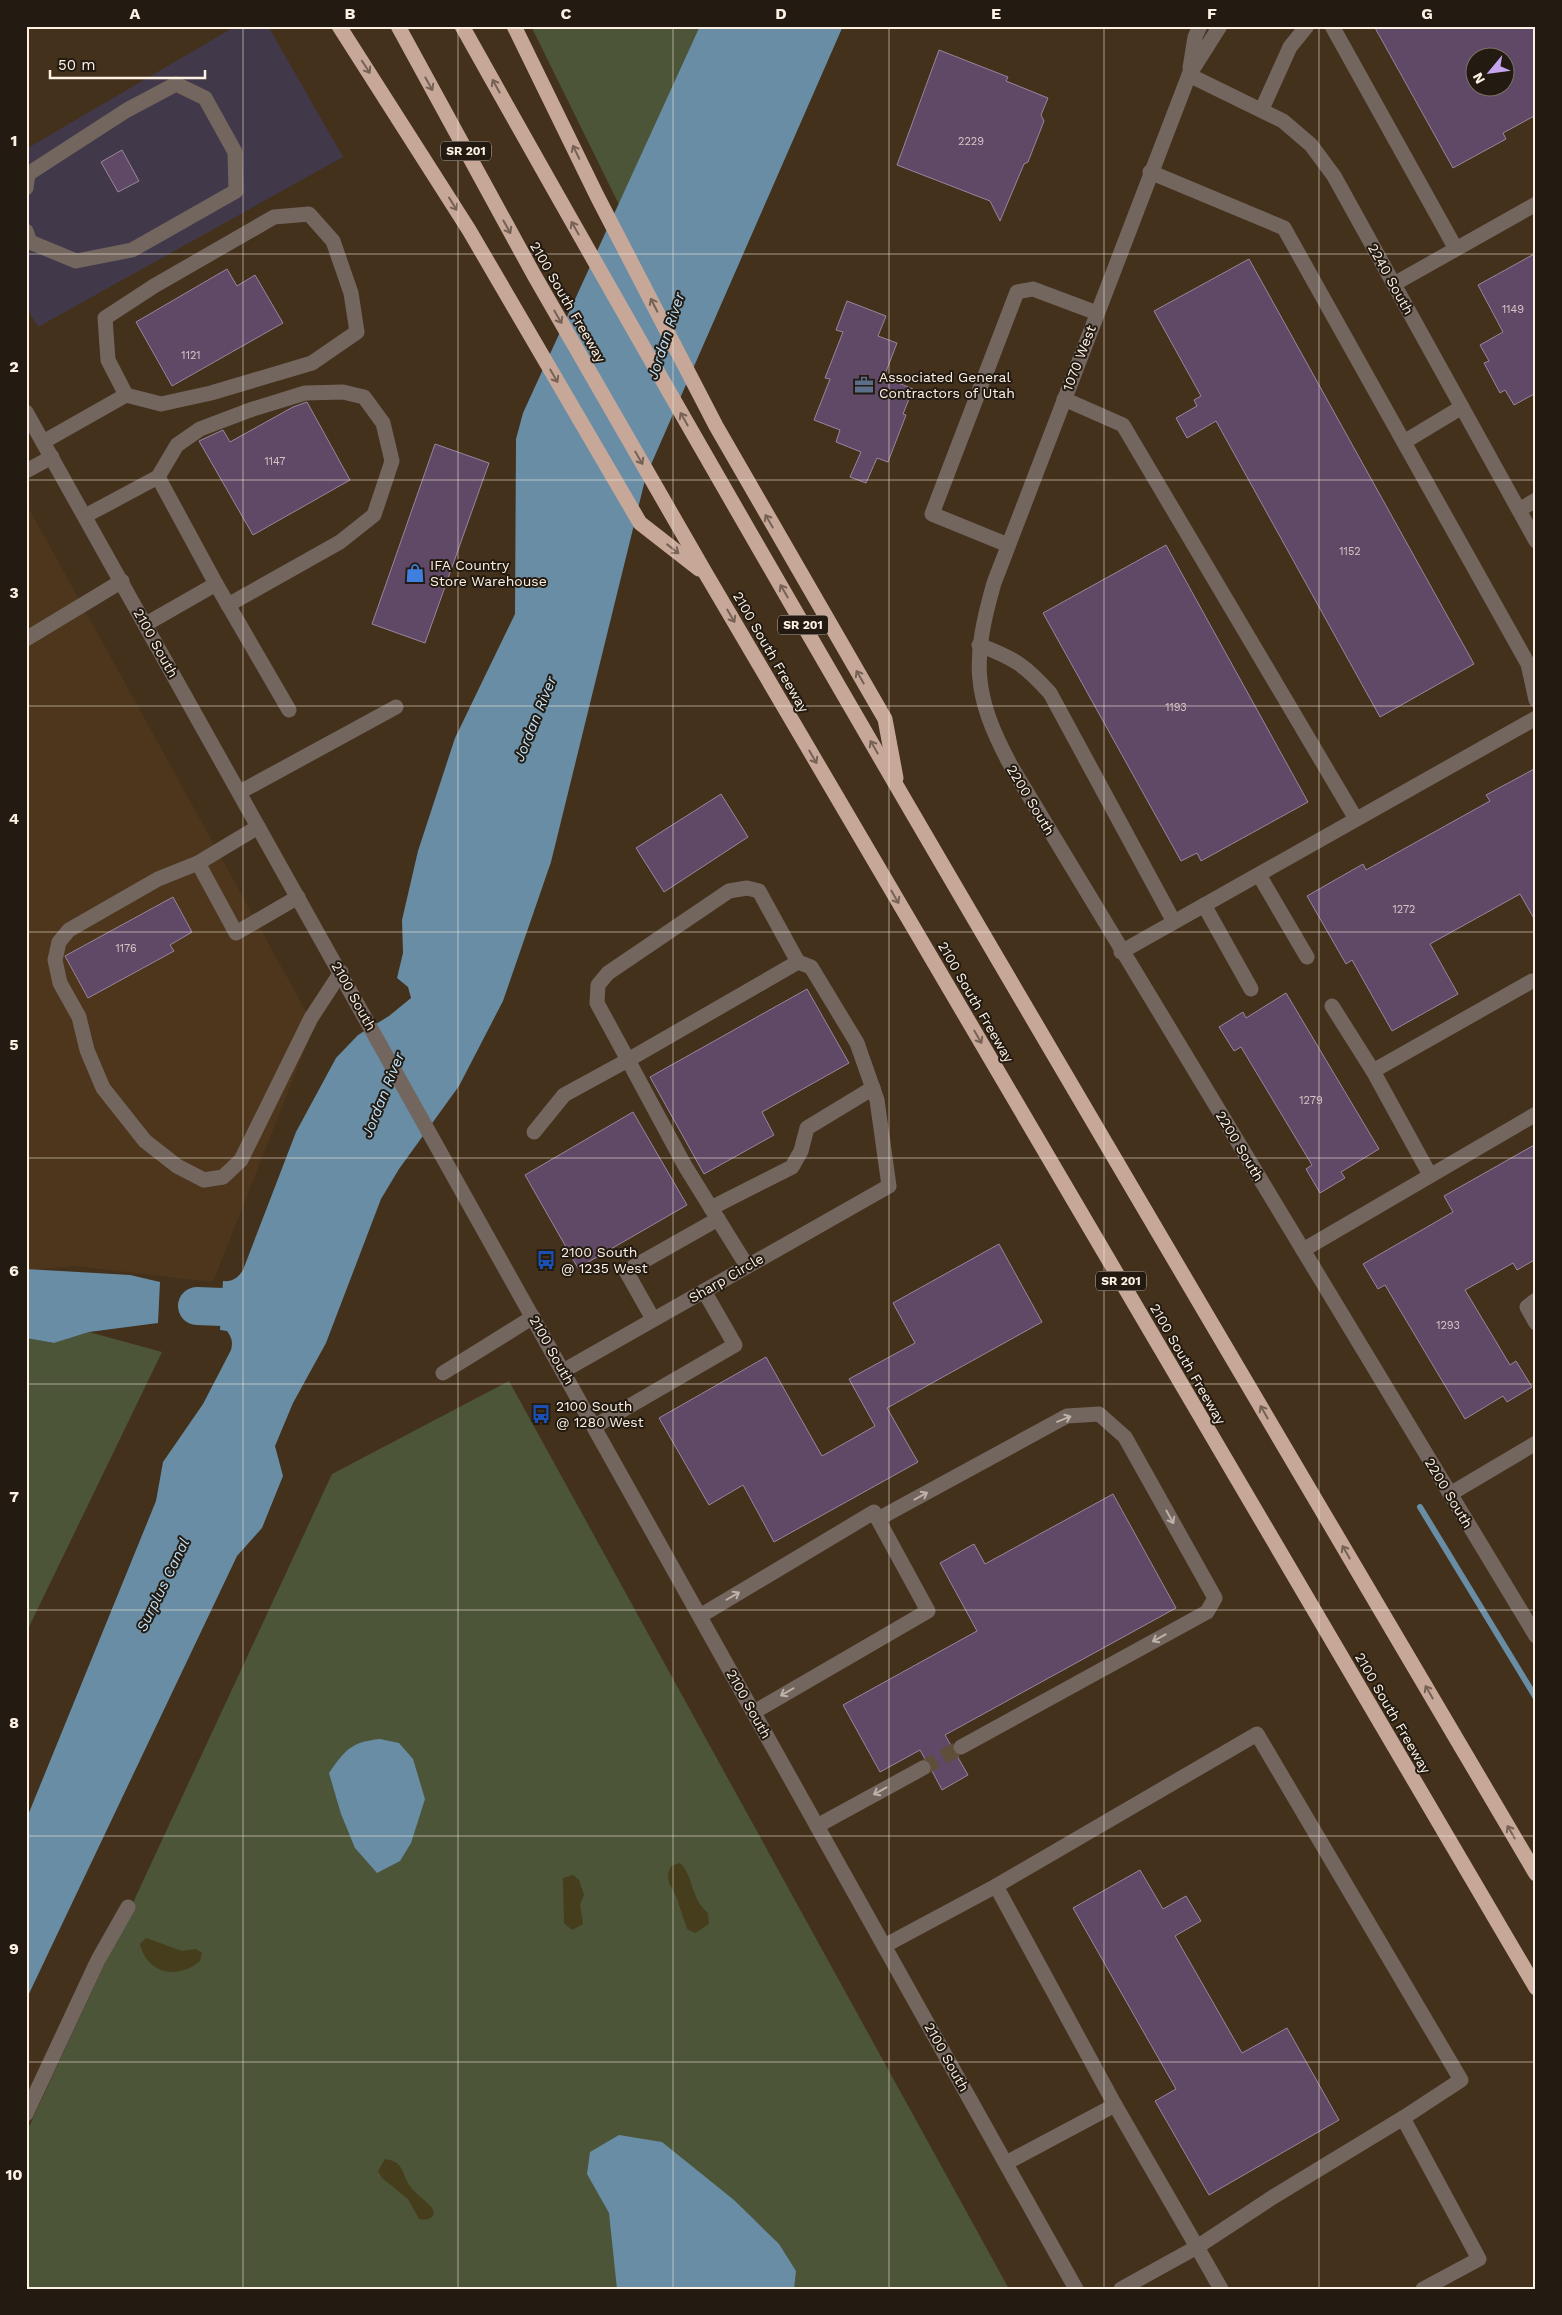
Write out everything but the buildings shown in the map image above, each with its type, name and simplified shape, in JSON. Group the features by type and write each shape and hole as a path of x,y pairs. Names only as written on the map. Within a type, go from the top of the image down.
{"highway":[{"path":"339,26 464,222 640,523 706,574"},
{"name":"2100 South Freeway","path":"398,26 534,275 706,574 1536,1988"},
{"name":"SR 201","path":"462,26 708,462 898,789 1536,1874"},
{"path":"514,26 597,196 716,426 884,719 898,789"}],"street":[{"name":"1070 West","path":"1189,74 1195,37 1200,26"},
{"name":"1070 West","path":"979,645 994,583 1150,172 1189,74 1220,26"},
{"path":"1262,109 1290,46 1307,26"},
{"path":"1332,26 1456,249"},
{"name":"2240 South","path":"1189,74 1283,121 1311,145 1334,176 1536,541"},
{"path":"26,188 28,174 127,110 176,84 205,98 235,152 236,191 132,250 76,261 28,239"},
{"path":"1150,172 1284,228 1528,664 1536,700"},
{"path":"1394,284 1536,204"},
{"path":"43,442 126,395 161,404 211,394 312,363 357,332 351,293 333,241 309,214 274,217 154,286 105,318 108,360 126,395"},
{"path":"1008,545 932,514 1017,292 1033,289 1097,313"},
{"path":"84,516 158,477 177,445 200,429 250,410 305,393 343,392 364,397 383,424 392,461 374,515 340,542 228,605"},
{"path":"1064,399 1124,425 1356,819"},
{"path":"1404,442 1462,407"},
{"name":"2100 South","path":"26,412 341,972 1076,2289"},
{"path":"26,471 52,457"},
{"path":"158,477 216,584 289,710"},
{"path":"1519,510 1536,500"},
{"path":"26,639 122,581"},
{"path":"146,624 216,584"},
{"path":"979,645 1004,654 1027,668 1050,693 1174,922"},
{"name":"2200 South","path":"979,645 979,683 997,740 1121,952 1536,1636"},
{"path":"240,792 396,708"},
{"path":"1121,952 1536,718"},
{"path":"258,827 198,863 158,878 69,930 59,942 55,960 60,983 79,1017 87,1050 103,1088 145,1141 177,1166 204,1180 223,1177 240,1160 311,1018 341,972"},
{"path":"198,863 236,933 298,897"},
{"path":"1258,874 1307,957"},
{"path":"653,1319 626,1271 714,1213 792,1167 801,1151 808,1128 873,1088 857,1044 811,967 798,962 759,891 747,888 729,891 608,973 598,984 597,1003 685,1166 714,1213 747,1266"},
{"path":"1204,905 1251,989"},
{"path":"534,1132 564,1095 798,962"},
{"path":"1373,1071 1535,983"},
{"path":"1332,1006 1373,1071 1430,1175"},
{"name":"Sharp Circle","path":"563,1371 889,1186 877,1100 873,1088"},
{"path":"1303,1250 1536,1114"},
{"path":"594,1426 735,1345 704,1291"},
{"path":"1536,1300 1527,1307 1536,1323"},
{"path":"443,1373 533,1317"},
{"path":"878,1519 1067,1416 1099,1414 1125,1437 1215,1598 1207,1612 961,1747"},
{"path":"1450,1494 1536,1443"},
{"path":"700,1616 874,1512 928,1611 754,1712"},
{"path":"884,1946 996,1886 1257,1734 1461,2080 1403,2118 1273,2197 1198,2247 1121,2289"},
{"path":"817,1826 923,1768"},
{"path":"996,1886 1115,2105 1198,2247 1220,2289"},
{"path":"26,2114 98,1960 128,1907"},
{"path":"1006,2163 1115,2105"},
{"path":"1403,2118 1479,2259 1423,2289"}],"shaded area":[{"path":"236,26 268,26 343,157 38,327 26,307 26,149"},
{"path":"26,503 314,1026 213,1282 74,1266 26,1271"}],"green space":[{"path":"531,26 711,26 638,243"},
{"path":"89,1332 162,1352 26,1633 26,1338 54,1343"},
{"path":"509,1381 1009,2289 26,2289 26,2133 332,1474"}],"sand":[{"path":"680,1863 688,1874 698,1901 708,1913 709,1924 695,1933 687,1929 676,1896 669,1883 668,1874 671,1866"},
{"path":"573,1875 579,1880 584,1895 580,1904 583,1924 572,1930 564,1923 563,1878"},
{"path":"146,1938 182,1951 196,1949 202,1953 200,1961 182,1971 164,1971 156,1968 149,1962 140,1944"},
{"path":"385,2159 399,2165 408,2184 432,2208 433,2214 430,2218 425,2220 419,2219 408,2199 382,2178 378,2171"}],"water":[{"name":"Surplus Canal","path":"700,26 843,26 646,476 551,862 503,1001 459,1086 399,1169 381,1199 326,1343 293,1403 275,1446 283,1476 262,1528 237,1556 26,2000 26,1820 156,1501 163,1462 203,1404 231,1350 232,1342 230,1336 227,1331 220,1330 223,1281 235,1279 243,1270 296,1132 336,1058 358,1035 389,1016 411,998 408,987 397,978 403,953 402,920 418,851 455,738 515,614 516,439 523,413"},
{"path":"26,1269 130,1275 160,1282 158,1323 89,1332 54,1343 26,1338"},
{"path":"380,1739 399,1743 413,1759 425,1799 411,1843 400,1861 377,1873 355,1848 341,1814 329,1773 350,1748 362,1742"},
{"path":"619,2135 662,2142 734,2200 779,2244 796,2271 794,2289 617,2289 609,2213 587,2174 590,2152"}],"waterway":[{"name":"Jordan River","path":"197,1306 222,1307 271,1303"},
{"path":"1420,1507 1536,1698"}],"tunnel":[{"path":"923,1768 961,1747"}],"place":[{"name":"Associated General Contractors of Utah","path":"864,385"},
{"name":"IFA Country Store Warehouse","path":"415,573"},
{"name":"2100 South @ 1235 West","path":"546,1260"},
{"name":"2100 South @ 1280 West","path":"541,1414"}]}
